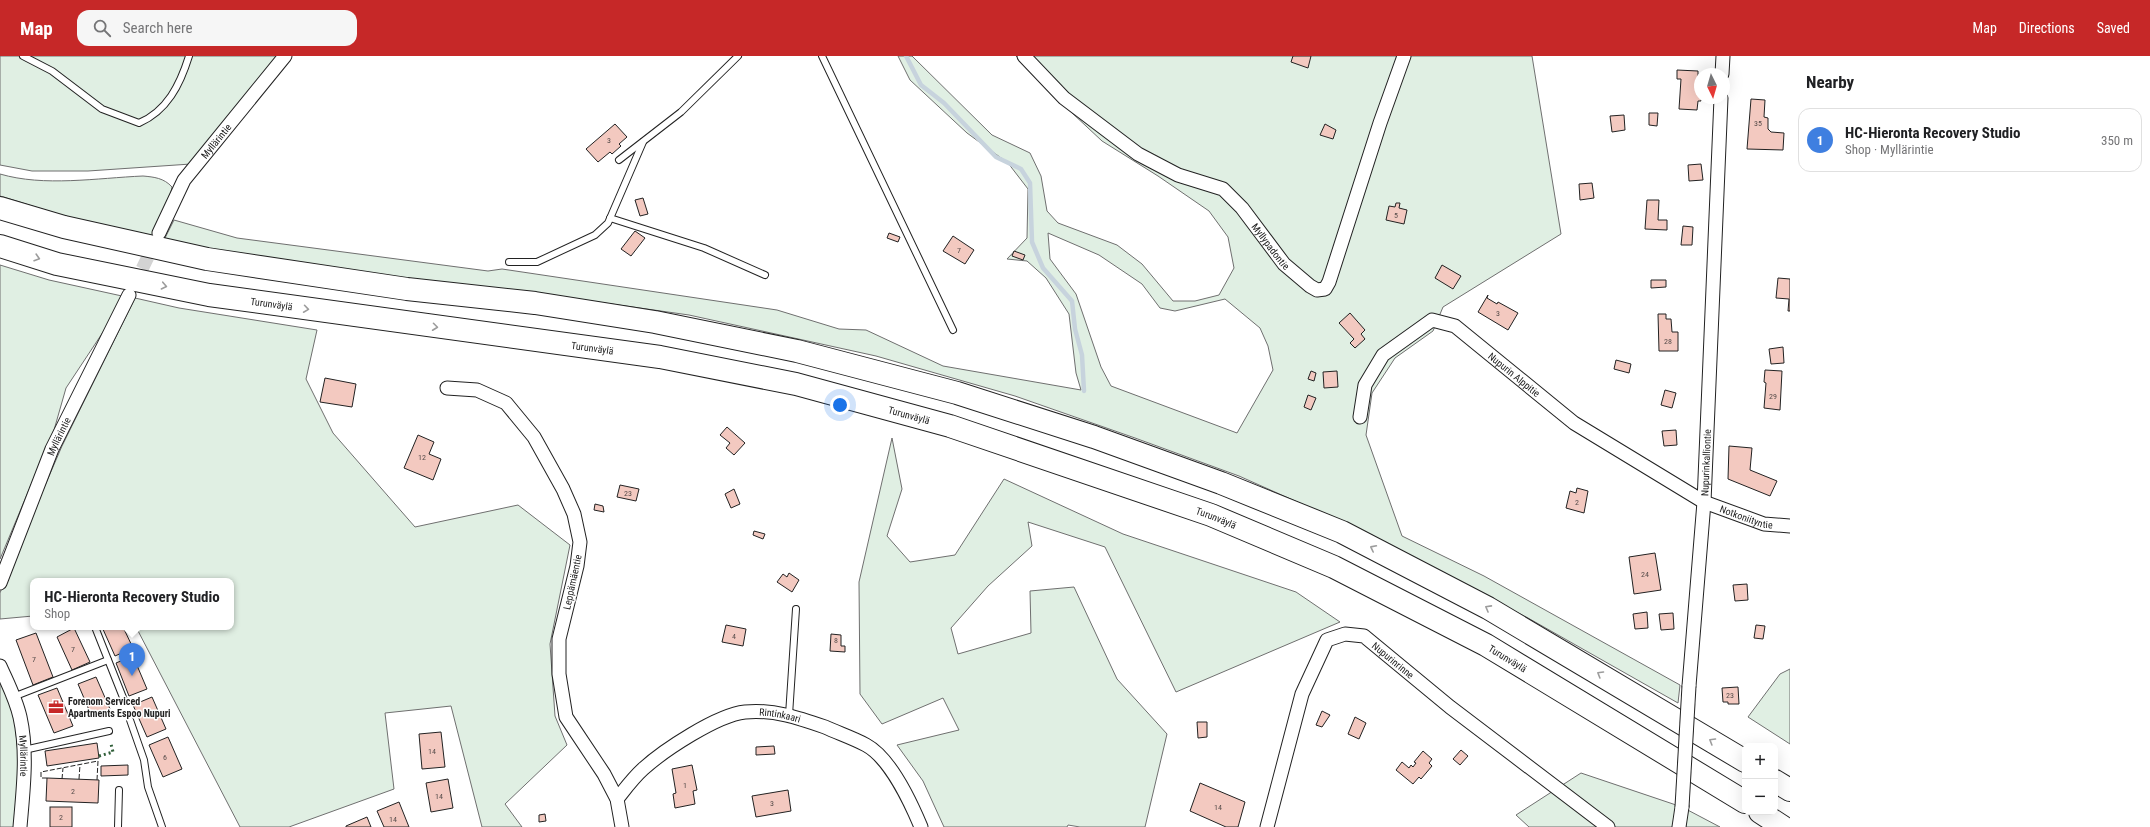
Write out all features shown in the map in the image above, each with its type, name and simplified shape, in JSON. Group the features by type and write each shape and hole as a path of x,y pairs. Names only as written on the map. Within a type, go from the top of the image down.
{"highway":[{"path":"0,208 64,227 206,259 407,289 535,303 655,322 797,351 957,393 1094,437 1221,482 1342,532 1488,608 1742,759"},
{"name":"Turunväylä","path":"0,246 57,264 209,295 660,357 796,384 950,426 1211,515 1334,567 1486,645 1742,800"},
{"path":"1778,783 1790,790"},
{"path":"1765,815 1783,827"}],"street":[{"name":"Myllärintie","path":"159,233 184,180 285,56"},
{"name":"Myllypadontie","path":"1024,56 1064,98 1138,154 1178,175 1223,189 1242,208 1284,264 1317,290 1325,289 1329,282 1404,56"},
{"path":"1722,68 1723,56"},
{"name":"Nupurinkalliontie","path":"1679,827 1682,807 1689,686 1704,502 1721,104"},
{"name":"Myllärintie","path":"0,584 52,449 130,295"},
{"name":"Nupurin Alppitie","path":"1360,417 1365,385 1383,355 1432,320 1455,326 1574,424 1704,502"},
{"name":"Leppämäentie","path":"447,388 477,390 506,403 534,437 563,489 574,514 580,542 577,566 559,639 559,674 563,702 566,717 604,774 617,799 622,827"},
{"name":"Notkoniityntie","path":"1704,502 1764,524 1790,526"},
{"name":"Nupurinrinne","path":"1267,827 1302,694 1327,640 1345,634 1364,636 1450,707 1608,827"},
{"name":"Myllärintie","path":"0,666 20,716 24,750 23,793 20,827"},
{"name":"Rintinkaari","path":"617,799 641,771 661,754 721,719 744,712 772,712 789,715 808,721 868,745 889,767 906,792 921,827"}],"lane":[{"path":"23,56 52,71 102,109 138,123 152,117 170,100 184,71 189,56"},
{"path":"619,160 681,112 738,56"},
{"path":"822,56 953,330"},
{"path":"509,262 537,262 595,235 608,223 643,142"},
{"path":"610,218 704,248 765,275"},
{"path":"789,715 796,609"},
{"path":"96,630 124,700"},
{"path":"13,696 108,660"},
{"path":"130,720 144,760 148,787 162,827"},
{"path":"24,750 108,731"},
{"path":"118,827 119,790"}],"green space":[{"path":"0,56 279,56 191,164 88,171 32,171 0,165"},
{"path":"898,56 912,56 992,135 1030,153 1041,176 1047,211 1058,223 1117,245 1142,264 1173,301 1195,301 1219,295 1234,268 1228,237 1209,211 1158,176 1102,141 1056,98 1016,56 1532,56 1561,234 1443,307 1433,331 1395,358 1372,393 1366,435 1402,536 1484,576 1680,685 1678,703 1528,618 1331,517 1239,476 1015,396 876,356 689,315 548,295 394,277 185,245 165,238 174,220 237,238 488,271 502,269 777,310 839,329 866,330 943,366 1081,390 1076,373 1069,314 1046,278 1027,261 1007,259 1027,238 1028,189 1008,163 967,133 910,80","holes":["1048,233 1099,255 1142,284 1160,308 1175,311 1225,299 1260,328 1268,346 1273,370 1237,433 1111,386 1101,367 1076,294 1050,259"]},
{"path":"0,174 17,178 52,181 143,176 162,180 172,187 170,197 153,236 95,225 0,196"},
{"path":"0,265 49,280 122,296 111,320 66,388 54,430 0,559"},
{"path":"135,298 179,308 317,330 306,379 333,433 415,527 518,505 570,545 550,644 555,716 567,745 505,804 522,827 482,827 451,706 385,713 394,789 289,827 240,827 138,630 234,630 234,578 30,578 30,616 0,619 0,593 62,446"},
{"path":"892,438 902,489 887,536 910,562 955,555 1004,479 1123,534 1296,592 1340,622 1176,692 1105,547 1028,522 1032,546 988,586 951,628 958,654 1031,633 1030,591 1074,587 1117,679 1167,734 1145,827 1080,827 1068,825 1067,827 944,827 923,781 897,745 959,730 943,698 882,724 860,694 859,582"},
{"path":"1790,669 1790,744 1748,717 1780,674"},
{"path":"0,678 14,714 19,762 16,827 0,827"},
{"path":"1581,773 1682,807 1720,827 1529,827 1516,815"}],"building":[{"path":"1293,56 1311,56 1308,68 1291,62"},
{"path":"1677,70 1694,71 1694,104 1698,104 1697,110 1679,109 1681,79 1677,79"},
{"path":"1751,99 1765,100 1764,117 1768,118 1768,129 1771,132 1784,133 1783,150 1747,149"},
{"path":"1649,113 1658,113 1657,126 1649,125"},
{"path":"1624,115 1625,130 1612,132 1610,116"},
{"path":"615,124 627,137 619,144 621,146 612,154 610,152 598,162 586,149"},
{"path":"1325,124 1336,130 1333,139 1320,135"},
{"path":"1701,164 1703,180 1689,181 1688,165"},
{"path":"1592,183 1594,198 1580,200 1579,184"},
{"path":"643,198 648,214 640,216 635,200"},
{"path":"1647,200 1659,200 1658,220 1667,220 1667,230 1645,229"},
{"path":"1396,203 1400,203 1399,208 1407,210 1404,224 1386,220 1389,206 1395,207"},
{"path":"1683,226 1693,227 1692,245 1681,245"},
{"path":"635,231 645,238 631,256 621,249"},
{"path":"889,233 900,237 898,242 887,238"},
{"path":"953,236 974,250 965,264 943,251"},
{"path":"1014,251 1025,255 1023,260 1012,256"},
{"path":"1442,265 1461,276 1453,289 1435,278"},
{"path":"1778,278 1790,279 1790,311 1788,311 1789,299 1776,298"},
{"path":"1651,280 1666,280 1666,287 1651,288"},
{"path":"1488,295 1487,298 1497,304 1498,302 1518,313 1508,330 1478,312"},
{"path":"1350,313 1365,330 1361,334 1365,339 1355,348 1350,343 1354,339 1339,323"},
{"path":"1658,314 1666,314 1666,319 1671,319 1672,332 1678,332 1678,351 1659,351"},
{"path":"1783,347 1784,363 1771,364 1769,349"},
{"path":"1616,360 1631,364 1629,373 1614,369"},
{"path":"1765,370 1782,371 1780,410 1764,408 1766,383 1764,382"},
{"path":"1311,371 1316,373 1314,381 1308,379"},
{"path":"1337,371 1338,387 1324,388 1323,372"},
{"path":"325,378 356,384 352,407 320,402"},
{"path":"1665,390 1676,393 1672,408 1661,405"},
{"path":"1308,395 1316,398 1311,410 1304,407"},
{"path":"727,427 745,443 734,455 726,448 730,443 720,435"},
{"path":"1676,430 1677,445 1664,446 1662,431"},
{"path":"418,435 434,442 429,454 441,459 433,480 404,468"},
{"path":"1729,446 1752,448 1750,470 1777,481 1770,496 1728,479"},
{"path":"620,485 639,489 636,501 617,497"},
{"path":"1577,488 1588,491 1584,513 1566,508 1570,491 1576,493"},
{"path":"734,489 740,504 731,508 725,494"},
{"path":"595,504 603,506 604,512 594,510"},
{"path":"754,531 765,534 763,539 753,535"},
{"path":"1655,553 1661,590 1634,594 1629,557"},
{"path":"789,573 799,580 792,592 777,582 783,574 787,577"},
{"path":"1747,584 1748,600 1735,601 1733,585"},
{"path":"1647,612 1648,628 1635,629 1633,614"},
{"path":"1673,613 1674,629 1661,630 1659,614"},
{"path":"726,625 746,629 743,646 722,642"},
{"path":"1756,625 1765,626 1763,639 1754,638"},
{"path":"70,630 75,630 90,662 72,670 57,637"},
{"path":"103,630 124,630 133,648 115,656"},
{"path":"36,633 53,677 33,685 16,640"},
{"path":"831,634 841,635 841,646 845,646 845,652 830,651"},
{"path":"133,656 147,689 129,696 116,663"},
{"path":"96,677 110,709 92,717 78,684"},
{"path":"1738,687 1739,704 1728,704 1728,702 1723,702 1722,688"},
{"path":"57,688 73,726 54,733 38,695"},
{"path":"152,697 166,729 147,737 133,705"},
{"path":"1322,711 1330,715 1322,727 1316,725"},
{"path":"1355,717 1366,723 1359,739 1348,734"},
{"path":"1197,722 1207,722 1207,737 1198,738"},
{"path":"441,732 445,767 422,769 419,734"},
{"path":"168,737 182,769 163,777 149,745"},
{"path":"97,743 99,758 47,766 45,751"},
{"path":"774,746 775,754 756,755 756,747"},
{"path":"1461,750 1468,756 1460,765 1453,759"},
{"path":"1423,751 1432,759 1429,763 1432,766 1421,779 1419,777 1413,784 1396,770 1402,762 1409,768 1411,765 1413,767 1416,763 1414,762"},
{"path":"128,765 128,775 101,776 101,766"},
{"path":"692,765 697,790 693,791 695,804 675,808 673,794 676,793 672,769"},
{"path":"47,778 99,780 98,803 46,801"},
{"path":"448,779 453,808 431,812 426,783"},
{"path":"1200,783 1245,802 1238,827 1226,827 1190,811"},
{"path":"788,790 791,811 756,817 752,796"},
{"path":"399,802 409,827 384,827 377,811"},
{"path":"50,807 72,807 72,827 50,827"},
{"path":"545,814 546,821 539,822 539,815"},
{"path":"367,817 371,827 346,827 346,826"}],"waterway":[{"path":"906,56 921,85 944,103 996,157 1021,169 1030,183 1032,242 1043,268 1072,301 1075,329 1082,355 1084,391"}],"tunnel":[{"path":"134,286 155,242"}],"hedge":[{"path":"99,756 113,752 111,744"}],"fence":[{"path":"47,778 41,778 41,772 98,761 97,780"},
{"path":"79,779 80,765"},
{"path":"62,779 63,768"}],"place":[{"name":"HC-Hieronta Recovery Studio","path":"132,676"},
{"name":"Forenom Serviced Apartments Espoo Nupuri","path":"56,707"}]}
